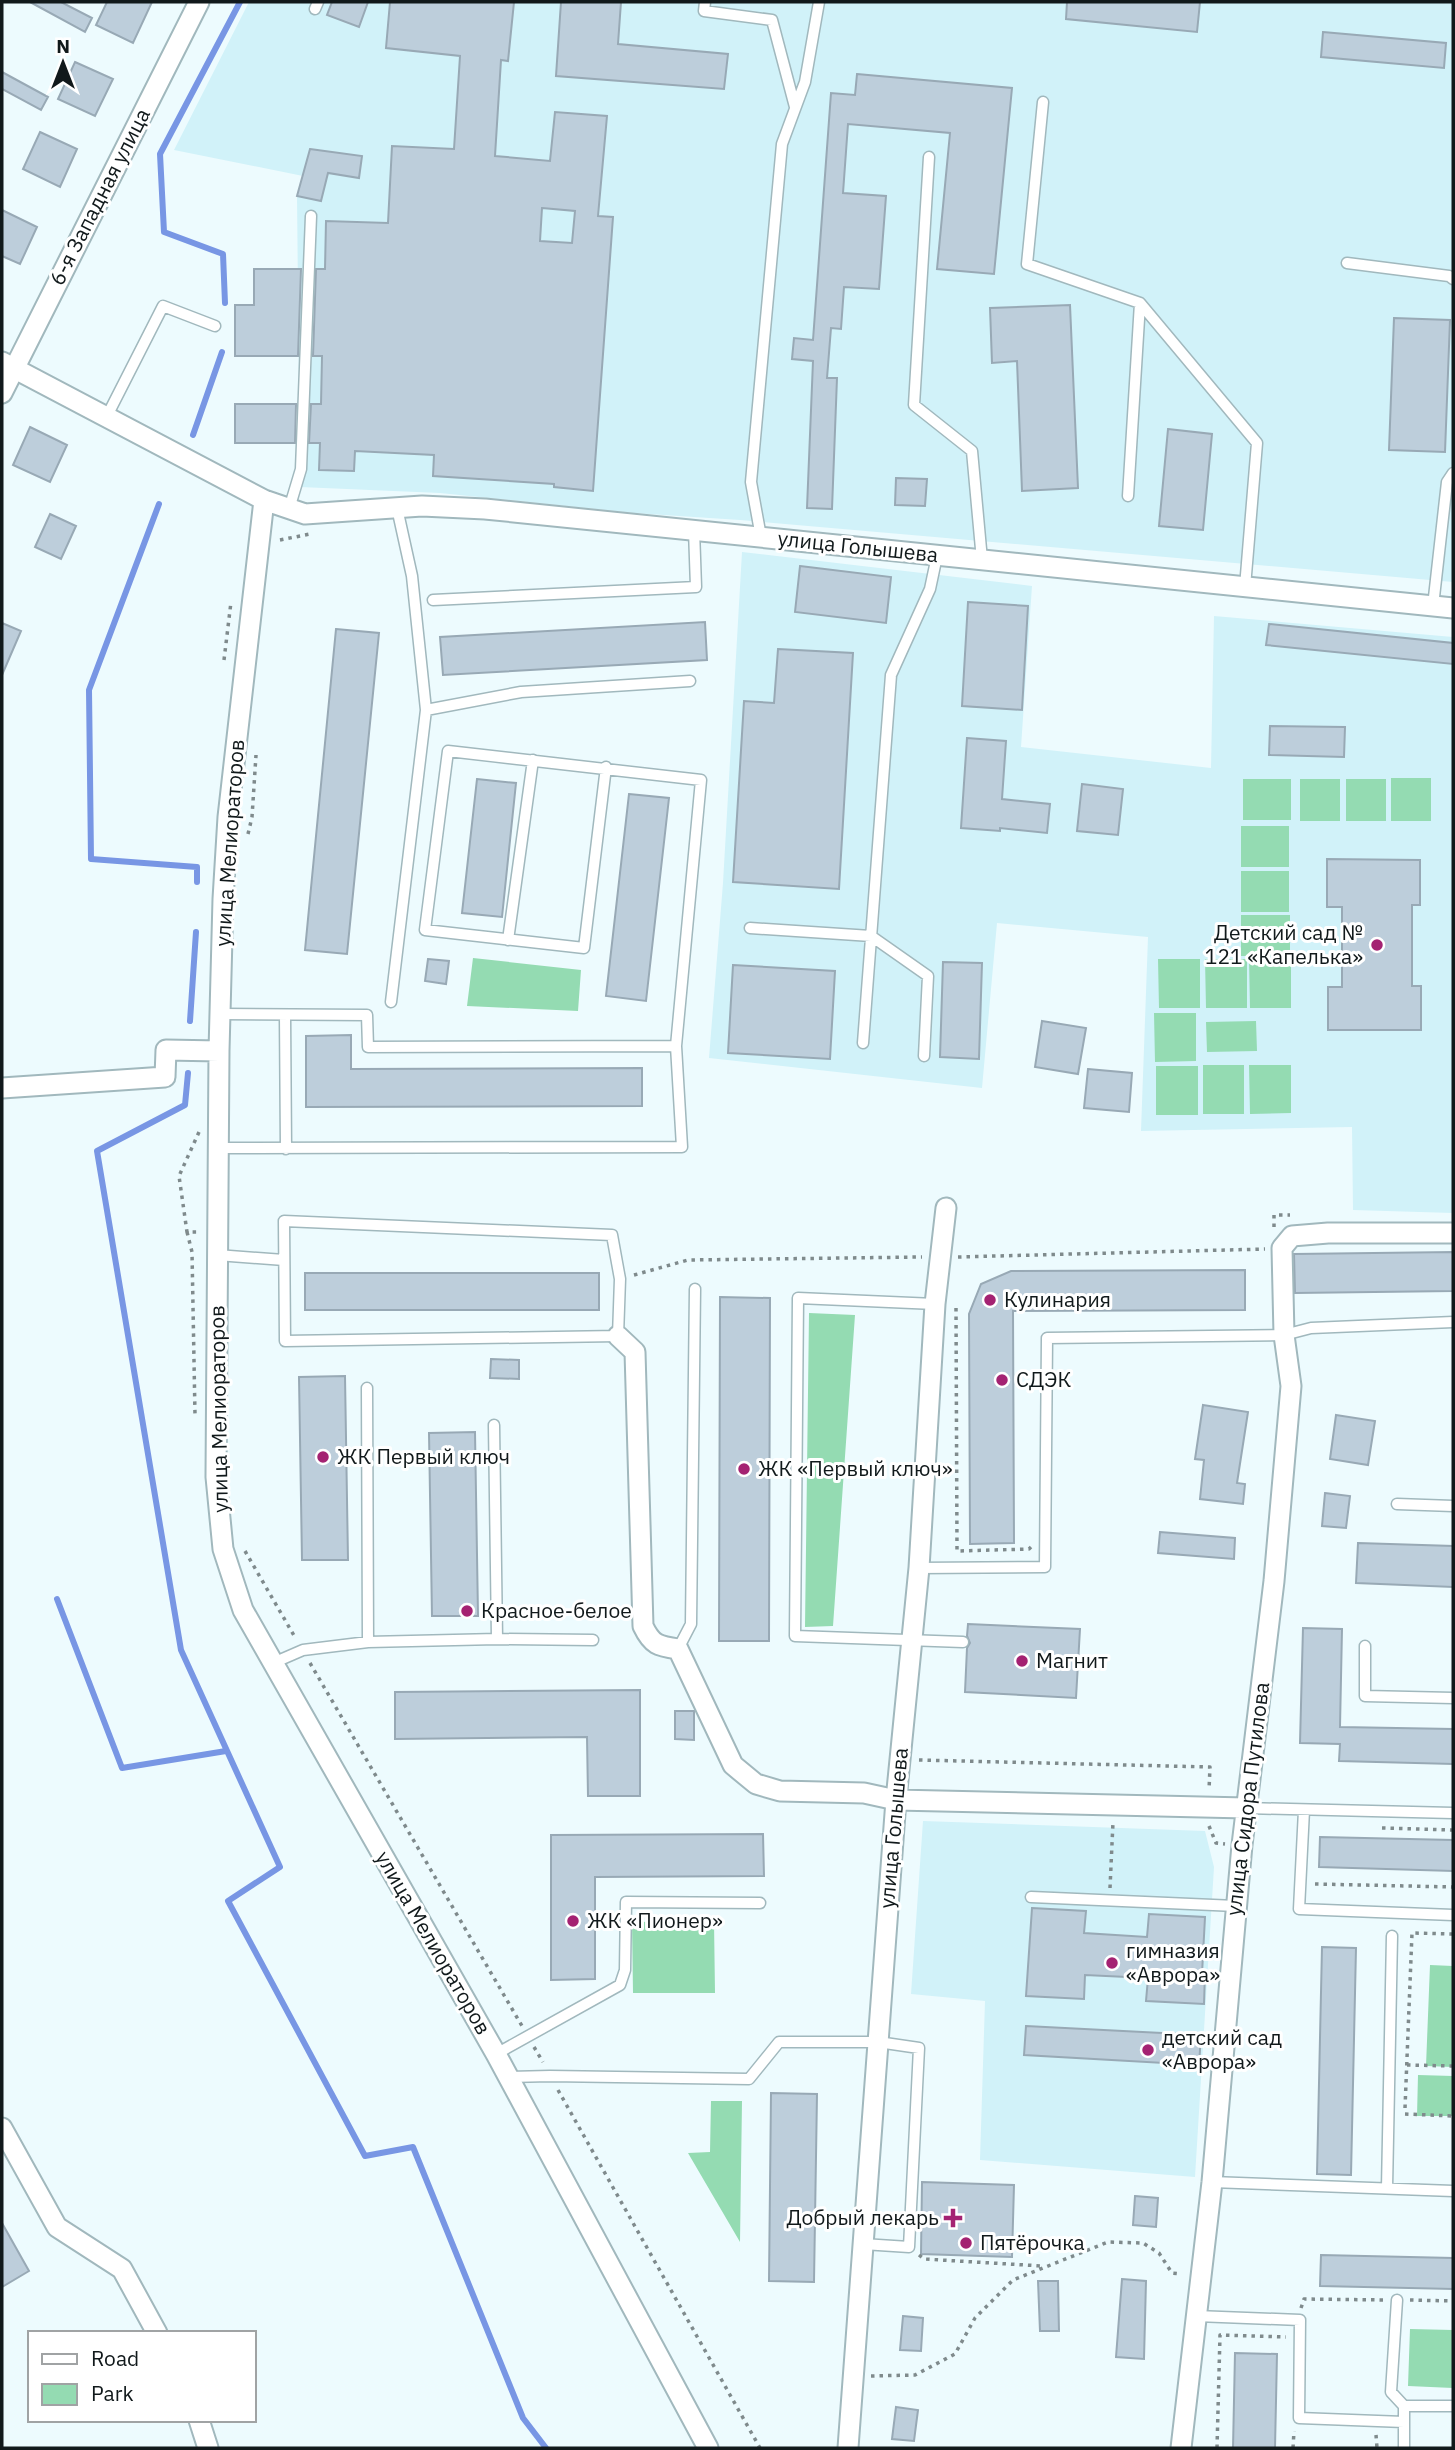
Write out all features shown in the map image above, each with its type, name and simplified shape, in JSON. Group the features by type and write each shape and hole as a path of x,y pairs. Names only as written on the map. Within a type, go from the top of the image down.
{"street":[{"name":"6-я Западная улица","path":"2,393 8,365 199,2"},
{"name":"улица Голышева","path":"8,365 264,500 305,513 422,506 485,509 1453,608"},
{"name":"улица Мелиораторов","path":"264,500 228,817 223,899 219,1051 216,1477 223,1549 243,1610 509,2077 708,2448"},
{"path":"2,1088 165,1077 166,1050 219,1051"},
{"name":"улица Голышева","path":"848,2448 896,1800 919,1568 935,1304 946,1208"},
{"name":"улица Сидора Путилова","path":"1181,2448 1212,2182 1236,1906 1274,1581 1290,1400 1291,1386 1284,1335 1282,1248 1293,1236 1328,1233 1453,1233"},
{"path":"618,1336 635,1352 643,1626 649,1639 660,1646 678,1649 733,1765 755,1784 780,1791 864,1793 896,1800 1246,1808"},
{"path":"2,2128 57,2227 122,2269 156,2331"},
{"path":"200,2422 208,2448"}],"lane":[{"path":"705,2 704,11 772,20 796,107"},
{"path":"761,537 751,482 782,144 805,82 819,2"},
{"path":"1043,102 1027,264 1140,303 1257,443 1245,587"},
{"path":"929,158 914,405 972,452 982,560"},
{"path":"289,509 301,469 311,216"},
{"path":"1347,263 1449,276 1453,279"},
{"path":"1128,496 1140,303"},
{"path":"106,418 163,306 215,326"},
{"path":"1433,607 1447,482 1453,473"},
{"path":"391,1002 426,710 411,576 397,508"},
{"path":"433,600 696,587 694,530"},
{"path":"863,1043 891,675 930,589 937,556"},
{"path":"426,710 521,692 690,681"},
{"path":"218,1148 682,1147 676,1046 701,780 606,767 448,751 425,930 584,948 606,767"},
{"path":"508,940 533,760"},
{"path":"750,928 871,936 928,976 924,1056"},
{"path":"221,1014 367,1016 368,1047 676,1046"},
{"path":"285,1015 286,1149"},
{"path":"284,1221 612,1235 620,1279 618,1336 285,1341 284,1260 284,1221"},
{"path":"217,1255 284,1260"},
{"path":"678,1649 691,1624 695,1289"},
{"path":"935,1304 798,1298 795,1636 963,1642"},
{"path":"919,1568 1045,1567 1047,1338 1284,1335 1311,1328 1453,1322"},
{"path":"367,1388 368,1642"},
{"path":"494,1425 497,1639"},
{"path":"1397,1504 1453,1506"},
{"path":"273,1663 303,1650 368,1642 593,1640"},
{"path":"1365,1646 1365,1696 1453,1698"},
{"path":"1246,1808 1453,1813"},
{"path":"1304,1810 1299,1909 1453,1915"},
{"path":"1031,1896 1236,1906"},
{"path":"496,2054 620,1985 625,1970 626,1902 760,1903"},
{"path":"1387,2188 1392,1936"},
{"path":"509,2077 749,2079 779,2042 878,2042 919,2048 909,2247 863,2244"},
{"path":"1212,2182 1453,2191"},
{"path":"1398,2300 1391,2392 1404,2406 1404,2448"},
{"path":"1196,2316 1300,2320 1298,2418 1404,2422"},
{"path":"1404,2406 1453,2406"}],"path":[{"path":"187,1232 192,1252 195,1426"},
{"path":"1110,1900 1114,1805"},
{"path":"1315,1872 1315,1884 1453,1887"},
{"path":"1405,2126 1412,1933 1453,1934"},
{"path":"1407,2065 1453,2066"},
{"path":"1405,2114 1453,2116"},
{"path":"853,2376 915,2375 955,2354 975,2318 1013,2280 1108,2242 1143,2243 1159,2253 1172,2273 1201,2277"},
{"path":"909,2247 924,2259 1046,2266"},
{"path":"1304,2299 1453,2301"},
{"path":"1217,2448 1220,2335 1289,2337"},
{"path":"1293,2448 1294,2433"}],"shaded area":[{"path":"249,2 1453,2 1453,582 633,513 440,493 300,487 297,196 303,176 174,150"},
{"path":"742,552 1032,586 1021,747 1211,768 1214,616 1453,637 1453,1213 1353,1210 1352,1127 1141,1131 1148,937 997,923 982,1088 709,1058 723,883"},
{"path":"923,1821 1205,1831 1214,1867 1195,2177 980,2160 985,2001 911,1994"}],"green space":[{"path":"1391,778 1431,778 1431,821 1391,821"},
{"path":"1243,779 1291,779 1291,820 1243,820"},
{"path":"1300,779 1340,779 1340,821 1300,821"},
{"path":"1346,779 1386,779 1386,821 1346,821"},
{"path":"1241,826 1289,826 1289,867 1241,867"},
{"path":"1241,871 1289,871 1289,912 1241,912"},
{"path":"1241,915 1290,915 1290,956 1241,956"},
{"path":"473,958 581,970 578,1011 467,1006"},
{"path":"1158,959 1200,959 1200,1008 1159,1008"},
{"path":"1205,959 1247,959 1247,1008 1206,1008"},
{"path":"1249,959 1291,959 1291,1008 1250,1008"},
{"path":"1154,1013 1196,1013 1196,1061 1155,1062"},
{"path":"1256,1021 1257,1051 1207,1052 1206,1022"},
{"path":"1203,1065 1244,1065 1244,1114 1203,1114"},
{"path":"1249,1065 1291,1065 1291,1113 1250,1114"},
{"path":"1156,1066 1198,1066 1198,1115 1156,1115"},
{"path":"809,1313 855,1315 833,1626 805,1627"},
{"path":"714,1921 715,1993 633,1993 632,1922"},
{"path":"1430,1965 1453,1966 1453,2067 1426,2066"},
{"path":"1418,2075 1453,2076 1453,2116 1417,2116"},
{"path":"711,2101 742,2101 740,2242 688,2153 710,2152"},
{"path":"1410,2329 1453,2330 1453,2388 1408,2386"}],"building":[{"path":"30,2 61,2 92,18 85,32"},
{"path":"107,2 152,2 133,43 96,25"},
{"path":"332,2 368,2 359,27 327,15"},
{"path":"390,2 514,2 508,61 501,60 495,156 550,161 555,112 607,116 598,216 613,217 593,491 554,487 554,484 433,476 434,455 355,451 354,471 319,470 320,443 309,443 311,404 321,404 322,356 313,356 316,269 325,269 326,221 388,223 392,146 454,149 460,56 386,48","holes":["542,208 575,211 572,243 540,241"]},
{"path":"561,2 621,2 618,44 728,54 724,89 556,76"},
{"path":"1067,2 1200,2 1197,32 1066,19"},
{"path":"1323,32 1446,43 1444,68 1321,57"},
{"path":"75,62 113,79 95,116 58,99"},
{"path":"2,72 48,97 41,110 2,89"},
{"path":"857,74 1012,88 994,274 937,269 950,133 848,124 843,193 886,196 879,289 844,287 841,329 831,328 827,378 837,378 832,509 807,508 813,361 792,359 794,338 813,340 831,93 855,95"},
{"path":"40,132 77,149 60,187 23,169"},
{"path":"310,149 362,156 359,178 328,173 321,201 297,196"},
{"path":"2,210 37,227 20,264 2,256"},
{"path":"254,269 301,269 298,356 235,356 235,305 254,305"},
{"path":"1070,305 1078,488 1022,491 1017,361 992,363 990,308"},
{"path":"1394,318 1450,320 1445,452 1389,450"},
{"path":"235,404 296,404 295,443 235,443"},
{"path":"30,427 67,445 50,482 13,465"},
{"path":"1168,429 1212,434 1203,530 1159,526"},
{"path":"896,478 927,479 925,506 895,505"},
{"path":"50,514 76,526 61,559 35,547"},
{"path":"800,566 891,577 886,623 795,612"},
{"path":"968,602 1028,606 1022,710 962,706"},
{"path":"705,622 707,660 443,675 440,637"},
{"path":"2,623 21,631 2,675"},
{"path":"1269,624 1453,643 1453,664 1266,645"},
{"path":"336,629 379,633 347,954 305,950"},
{"path":"778,649 853,653 839,889 733,882 744,701 774,703"},
{"path":"1270,726 1345,727 1344,757 1269,755"},
{"path":"967,738 1006,741 1002,799 1050,804 1047,833 1000,828 1000,831 961,828"},
{"path":"477,779 516,783 502,917 462,913"},
{"path":"1082,784 1123,789 1118,835 1077,831"},
{"path":"629,794 669,798 646,1001 606,996"},
{"name":"Детский сад № 121 «Капелька»","path":"1327,859 1420,860 1420,905 1412,905 1412,986 1421,986 1421,1030 1328,1030 1328,987 1342,987 1342,907 1327,907"},
{"path":"428,959 449,961 446,984 425,981"},
{"path":"943,962 982,963 979,1059 940,1057"},
{"path":"733,965 835,971 830,1059 728,1053"},
{"path":"1042,1021 1086,1028 1078,1074 1035,1067"},
{"path":"351,1035 351,1069 642,1068 642,1106 306,1107 306,1036"},
{"path":"1088,1069 1132,1073 1129,1112 1084,1108"},
{"path":"1453,1252 1453,1291 1295,1293 1294,1254"},
{"path":"1245,1270 1245,1310 1013,1311 1014,1543 970,1544 969,1314 981,1284 1011,1271"},
{"path":"305,1273 599,1273 599,1310 305,1310"},
{"name":"ЖК «Первый ключ»","path":"720,1297 770,1298 769,1641 719,1641"},
{"path":"491,1359 519,1360 519,1379 490,1378"},
{"name":"ЖК Первый ключ","path":"345,1376 348,1560 302,1560 299,1377"},
{"path":"1203,1405 1248,1412 1237,1483 1245,1484 1243,1504 1200,1499 1204,1460 1195,1459"},
{"path":"1336,1415 1375,1421 1368,1465 1330,1459"},
{"name":"ЖК Первый ключ","path":"475,1432 478,1616 432,1616 429,1433"},
{"path":"1325,1493 1350,1496 1346,1528 1322,1526"},
{"path":"1160,1532 1235,1538 1234,1559 1158,1553"},
{"path":"1358,1543 1453,1546 1453,1587 1356,1583"},
{"name":"Магнит","path":"968,1624 1080,1629 1076,1698 965,1692 967,1648 970,1643 967,1636"},
{"path":"1303,1628 1342,1629 1340,1727 1453,1729 1453,1764 1339,1761 1340,1744 1300,1743"},
{"path":"640,1690 640,1796 588,1796 587,1737 395,1739 395,1692"},
{"path":"675,1711 694,1711 694,1740 675,1739"},
{"name":"ЖК «Пионер»","path":"763,1834 764,1876 595,1877 595,1979 551,1980 551,1835"},
{"path":"1320,1837 1453,1840 1453,1871 1319,1867"},
{"path":"1032,1908 1086,1911 1084,1933 1147,1937 1149,1914 1205,1917 1202,1974 1205,1974 1204,2004 1146,2001 1148,1978 1085,1975 1084,1999 1026,1996"},
{"path":"1322,1947 1356,1948 1351,2175 1317,2174"},
{"path":"1026,2026 1201,2035 1199,2065 1024,2055"},
{"path":"771,2093 817,2094 814,2282 769,2281"},
{"path":"922,2182 1014,2185 1012,2257 921,2254"},
{"path":"1135,2196 1158,2198 1156,2227 1133,2225"},
{"path":"2,2223 29,2271 2,2287"},
{"path":"1321,2255 1453,2258 1453,2289 1320,2286"},
{"path":"1122,2279 1146,2281 1144,2359 1116,2357"},
{"path":"1038,2281 1058,2281 1059,2331 1040,2331"},
{"path":"903,2316 923,2318 921,2351 900,2350"},
{"path":"1235,2353 1277,2354 1275,2448 1233,2448"},
{"path":"896,2407 918,2410 914,2441 892,2439"}],"waterway":[{"path":"225,303 223,254 164,232 160,154 240,2"},
{"path":"193,435 222,352"},
{"path":"159,504 89,690 91,859 197,867 197,882"},
{"path":"190,1021 196,932"},
{"path":"188,1073 185,1105 97,1151 181,1650 280,1867 228,1901 365,2156 413,2147 523,2418 546,2448"},
{"path":"57,1599 122,1768 226,1751"}],"place":[{"name":"Детский сад № 121 «Капелька»","path":"1377,945"},
{"name":"Кулинария","path":"990,1300"},
{"name":"СДЭК","path":"1002,1380"},
{"name":"ЖК Первый ключ","path":"323,1457"},
{"name":"ЖК «Первый ключ»","path":"744,1469"},
{"name":"Красное-белое","path":"467,1611"},
{"name":"Магнит","path":"1022,1661"},
{"name":"ЖК «Пионер»","path":"573,1921"},
{"name":"гимназия «Аврора»","path":"1112,1963"},
{"name":"детский сад «Аврора»","path":"1148,2050"},
{"name":"Добрый лекарь","path":"953,2218"},
{"name":"Пятёрочка","path":"966,2243"}]}
